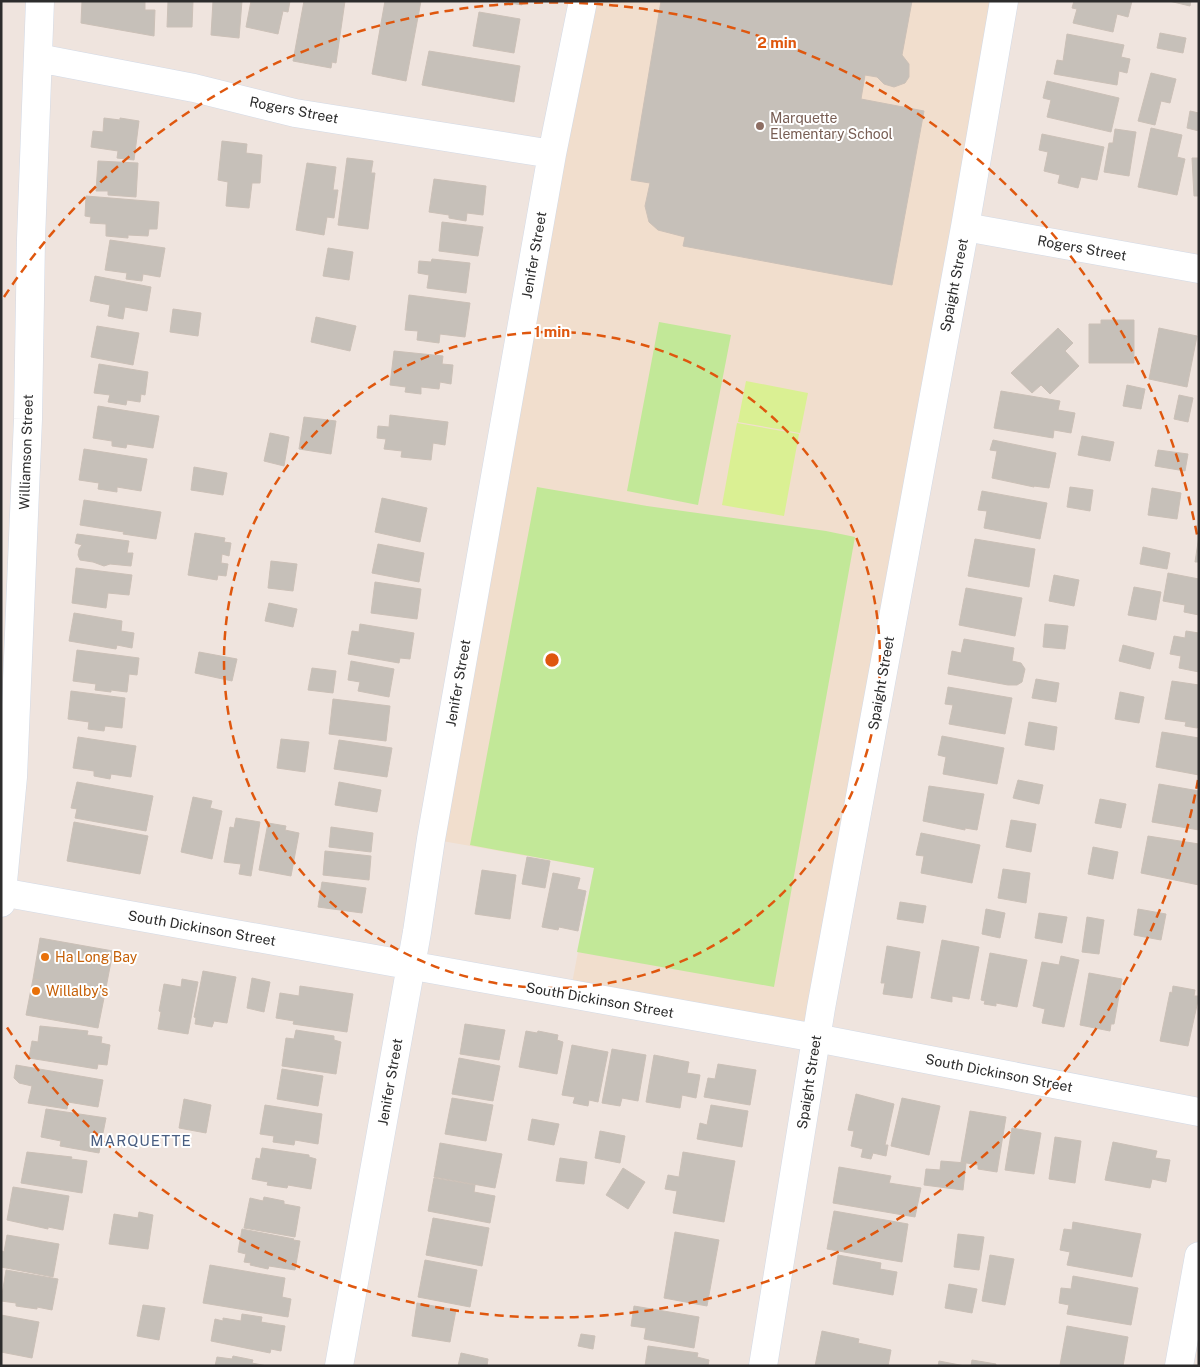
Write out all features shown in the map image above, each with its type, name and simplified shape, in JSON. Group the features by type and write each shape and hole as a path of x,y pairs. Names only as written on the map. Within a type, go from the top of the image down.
{"street":[{"name":"Williamson Street","path":"2,895 13,777 28,420 31,239 40,1"},
{"name":"Jenifer Street","path":"339,1366 411,966 431,838 552,154 583,1"},
{"name":"Spaight Street","path":"763,1366 816,1038 965,227 1004,1"},
{"name":"Rogers Street","path":"38,58 194,88 295,113 552,154"},
{"name":"Rogers Street","path":"965,227 1199,269"},
{"name":"South Dickinson Street","path":"2,895 816,1038 1199,1112"},
{"path":"1179,1366 1199,1256"}],"shaded area":[{"path":"583,1 1004,1 816,1038 570,994 594,868 431,839"}],"green space":[{"path":"659,322 731,335 698,505 627,491"},
{"path":"746,381 808,393 800,433 738,422"},
{"path":"737,423 799,434 784,516 722,505"},
{"path":"537,487 647,506 826,531 855,537 774,987 577,952 594,868 470,845"}],"building":[{"path":"82,1 145,1 145,10 155,10 154,36 81,23"},
{"path":"168,1 193,1 192,27 167,27"},
{"path":"213,1 242,1 239,38 211,35"},
{"path":"251,1 290,1 288,12 283,11 278,34 246,27"},
{"path":"304,1 345,1 336,63 332,62 331,68 293,61"},
{"path":"385,1 421,1 406,81 372,74"},
{"path":"498,1 523,1 522,5"},
{"path":"661,1 912,1 902,55 909,64 909,77 905,83 894,87 884,84 877,77 865,75 861,99 924,111 892,285 683,246 685,237 658,230 649,222 645,206 650,183 631,180"},
{"path":"1074,1 1132,1 1128,17 1117,14 1113,32 1073,23 1077,9 1072,8"},
{"path":"1169,1 1191,1 1190,6"},
{"path":"479,12 520,19 514,53 473,46"},
{"path":"1160,33 1186,38 1183,53 1157,48"},
{"path":"1067,34 1124,45 1121,57 1130,59 1127,73 1119,71 1117,85 1054,74 1057,60 1063,61"},
{"path":"429,51 520,66 514,102 422,85"},
{"path":"1151,73 1176,79 1170,103 1161,101 1155,125 1138,121"},
{"path":"1047,81 1119,98 1111,132 1047,117 1051,100 1043,98"},
{"path":"1190,111 1199,113 1199,131 1187,128"},
{"path":"104,118 139,121 134,160 117,158 118,151 91,147 93,131 103,132"},
{"path":"1151,128 1182,135 1177,157 1185,159 1177,195 1138,187"},
{"path":"1115,129 1136,132 1129,176 1104,172 1109,143 1113,143"},
{"path":"1042,134 1104,147 1097,180 1081,177 1078,188 1058,183 1060,175 1044,171 1048,152 1039,150"},
{"path":"222,141 247,144 246,153 262,155 260,183 252,183 249,208 226,206 228,182 218,180"},
{"path":"347,158 373,161 371,173 375,173 368,229 338,225"},
{"path":"1192,158 1199,158 1199,196 1194,196"},
{"path":"98,161 138,163 136,197 108,195 108,191 96,191"},
{"path":"307,163 336,167 333,190 338,190 334,218 327,217 324,235 296,230"},
{"path":"434,179 486,186 483,215 467,213 466,221 449,218 449,215 429,212"},
{"path":"86,196 159,202 157,229 149,229 148,236 128,235 128,238 106,236 106,224 90,223 91,217 85,216"},
{"path":"442,222 483,227 478,256 439,251"},
{"path":"110,240 165,248 160,277 143,274 142,281 126,279 127,273 105,270"},
{"path":"328,248 353,252 349,280 323,276"},
{"path":"432,259 470,263 466,293 427,288 429,275 418,273 419,261 431,262"},
{"path":"95,276 151,287 147,311 125,307 123,319 108,316 110,305 90,301"},
{"path":"409,295 470,303 465,337 440,334 439,343 417,340 418,331 405,330"},
{"path":"173,309 201,313 198,336 170,332"},
{"path":"316,317 356,326 350,351 311,342"},
{"path":"1101,320 1134,320 1134,363 1089,363 1089,324 1101,324"},
{"path":"97,326 139,333 133,365 91,357"},
{"path":"1058,328 1073,343 1065,351 1079,366 1050,394 1041,385 1032,393 1011,373"},
{"path":"1159,328 1197,336 1187,387 1149,379"},
{"path":"394,351 443,356 442,364 453,365 451,384 440,382 439,389 421,387 421,394 405,392 406,387 390,385"},
{"path":"99,364 148,372 145,395 141,394 140,402 127,400 126,405 108,402 110,395 94,393"},
{"path":"1127,385 1145,389 1141,409 1123,406"},
{"path":"1001,391 1060,401 1058,410 1075,413 1071,433 1054,430 1053,438 994,428"},
{"path":"1179,395 1193,398 1188,422 1174,419"},
{"path":"98,406 159,416 153,448 127,444 126,448 112,446 112,441 93,438"},
{"path":"390,415 448,422 445,445 433,443 431,460 401,457 402,451 384,449 386,439 377,438 378,426 389,427"},
{"path":"304,417 336,421 331,454 299,449"},
{"path":"270,433 289,437 284,466 264,461"},
{"path":"1082,436 1114,442 1110,461 1078,455"},
{"path":"993,440 1056,453 1049,488 1034,487 992,478 997,451 990,450"},
{"path":"84,449 147,459 141,491 117,487 117,492 98,489 99,483 79,480"},
{"path":"1158,450 1188,454 1185,471 1155,466"},
{"path":"194,467 227,473 223,495 191,490"},
{"path":"1070,487 1093,490 1090,511 1067,507"},
{"path":"1152,488 1181,493 1177,519 1148,515"},
{"path":"982,491 1047,503 1040,539 984,528 987,511 978,510"},
{"path":"382,498 427,508 420,542 375,532"},
{"path":"84,500 161,512 156,539 80,525"},
{"path":"195,533 225,538 224,542 231,543 229,556 222,554 221,563 228,564 226,576 218,575 217,580 188,575"},
{"path":"77,534 129,541 127,553 133,553 131,566 110,564 104,566 80,560 78,555 82,545 75,543"},
{"path":"1199,536 1199,562 1195,562"},
{"path":"975,539 1035,549 1029,587 968,576"},
{"path":"378,544 424,553 419,582 372,573"},
{"path":"1143,547 1170,553 1167,569 1140,564"},
{"path":"271,561 297,564 293,591 268,588"},
{"path":"76,568 132,575 129,595 108,593 106,608 72,603"},
{"path":"1168,573 1199,579 1199,615 1184,612 1185,605 1163,601"},
{"path":"1054,575 1079,580 1074,606 1049,601"},
{"path":"375,582 421,589 417,619 371,613"},
{"path":"1134,587 1161,592 1156,620 1128,615"},
{"path":"966,588 1022,598 1015,636 959,625"},
{"path":"269,603 297,609 293,627 265,621"},
{"path":"74,613 122,621 121,631 134,633 132,648 117,645 116,649 69,641"},
{"path":"360,624 414,633 410,659 400,658 399,663 348,654 352,631 359,632"},
{"path":"1045,624 1068,626 1065,649 1043,647"},
{"path":"1186,631 1199,633 1199,672 1179,668 1181,656 1170,654 1174,636 1185,638"},
{"path":"964,639 1014,648 1012,661 1021,663 1025,669 1022,682 1017,685 1008,685 948,674 952,651 961,653"},
{"path":"1123,645 1154,653 1150,669 1119,661"},
{"path":"77,650 139,658 137,675 129,674 127,692 95,690 96,684 73,681"},
{"path":"199,652 237,659 232,681 195,673"},
{"path":"351,661 394,669 389,697 358,691 360,682 348,680"},
{"path":"312,668 336,671 333,693 308,690"},
{"path":"1036,679 1059,683 1056,702 1032,698"},
{"path":"1172,681 1199,685 1199,726 1197,728 1185,726 1186,722 1165,719"},
{"path":"948,687 1012,698 1005,734 949,724 953,705 945,704"},
{"path":"71,691 125,698 122,728 105,726 104,731 88,729 89,722 68,719"},
{"path":"1120,692 1144,697 1139,723 1115,719"},
{"path":"333,699 390,706 386,741 329,734"},
{"path":"1029,722 1057,727 1054,750 1025,745"},
{"path":"1162,732 1199,738 1199,775 1156,767"},
{"path":"942,736 1004,748 997,784 943,774 946,757 938,755"},
{"path":"78,737 136,746 131,777 111,774 110,779 94,776 94,771 73,768"},
{"path":"281,739 309,742 305,772 277,768"},
{"path":"339,740 392,748 387,777 334,769"},
{"path":"1018,780 1043,785 1039,804 1013,798"},
{"path":"77,782 153,796 146,831 75,818 77,809 71,808"},
{"path":"339,782 381,790 377,812 335,805"},
{"path":"1159,784 1199,791 1199,830 1152,822"},
{"path":"929,786 984,794 977,830 965,828 965,830 923,821"},
{"path":"193,797 212,801 210,808 222,811 212,859 181,852"},
{"path":"1100,799 1126,804 1121,828 1095,823"},
{"path":"236,818 260,822 251,876 239,874 241,864 224,862 230,827 234,828"},
{"path":"1011,820 1036,824 1031,852 1006,847"},
{"path":"74,822 148,836 140,874 67,861"},
{"path":"268,823 286,826 285,830 299,833 291,876 259,870"},
{"path":"331,827 373,833 371,852 329,847"},
{"path":"921,833 980,845 972,883 921,873 924,856 916,855"},
{"path":"1148,836 1199,844 1199,885 1141,873"},
{"path":"1093,847 1118,852 1113,879 1088,874"},
{"path":"325,851 371,856 369,880 323,875"},
{"path":"527,857 550,861 545,888 522,884"},
{"path":"1003,869 1030,873 1026,903 998,898"},
{"path":"482,870 516,875 510,919 475,914"},
{"path":"553,873 580,878 577,889 586,891 578,931 559,927 558,930 542,927"},
{"path":"322,882 366,888 362,913 318,907"},
{"path":"900,902 926,906 923,923 897,919"},
{"path":"986,909 1005,913 1000,938 982,934"},
{"path":"1138,909 1166,914 1161,940 1134,935"},
{"path":"1039,913 1067,917 1062,943 1035,938"},
{"path":"1087,917 1104,920 1099,954 1082,952"},
{"path":"40,938 113,951 105,993 33,979"},
{"path":"942,940 979,947 969,999 952,996 952,1002 931,998"},
{"path":"887,946 920,952 912,998 883,994 885,983 881,983"},
{"path":"990,953 1027,960 1017,1007 996,1003 996,1006 984,1004 985,1001 981,1000"},
{"path":"1061,956 1079,960 1064,1027 1042,1023 1045,1009 1033,1006 1042,962 1059,965"},
{"path":"203,971 236,977 227,1023 214,1021 212,1027 195,1024 196,1018 194,1017"},
{"path":"1089,973 1122,979 1114,1024 1111,1024 1110,1031 1080,1025"},
{"path":"252,978 270,982 264,1012 247,1008"},
{"path":"33,979 105,993 98,1028 26,1015"},
{"path":"182,979 198,982 188,1034 158,1029 164,984 181,987"},
{"path":"300,986 353,994 347,1032 293,1024 294,1021 276,1018 280,993 299,996"},
{"path":"1173,986 1195,990 1194,996 1199,996 1188,1046 1160,1041 1170,992 1172,993"},
{"path":"465,1024 505,1030 499,1060 460,1054"},
{"path":"40,1026 88,1031 87,1035 102,1037 101,1043 110,1045 107,1065 98,1064 97,1069 29,1058 32,1041 38,1042"},
{"path":"296,1030 334,1036 334,1040 341,1042 336,1074 282,1066 286,1038 294,1039"},
{"path":"526,1031 558,1035 557,1040 563,1042 557,1074 519,1067"},
{"path":"572,1045 608,1052 598,1102 589,1100 588,1106 573,1103 575,1097 562,1095"},
{"path":"612,1049 646,1055 638,1101 622,1098 620,1106 602,1103"},
{"path":"654,1055 689,1062 687,1073 700,1075 696,1098 682,1095 680,1108 646,1102"},
{"path":"459,1058 500,1066 493,1101 452,1094"},
{"path":"718,1064 756,1070 750,1105 704,1097 708,1078 715,1079"},
{"path":"16,1065 103,1080 98,1107 68,1102 67,1109 28,1103 32,1086 19,1083 14,1078"},
{"path":"282,1069 323,1076 318,1106 277,1099"},
{"path":"856,1094 894,1104 885,1145 888,1145 886,1156 873,1153 871,1159 861,1157 863,1149 851,1146 854,1131 848,1130"},
{"path":"452,1098 493,1105 486,1141 445,1134"},
{"path":"902,1098 940,1106 929,1155 891,1146"},
{"path":"184,1099 211,1105 206,1133 179,1128"},
{"path":"265,1105 322,1114 318,1144 295,1140 294,1145 273,1142 274,1136 260,1134"},
{"path":"711,1105 748,1111 742,1147 697,1139 700,1123 707,1125"},
{"path":"46,1109 106,1118 99,1153 60,1146 61,1141 41,1137"},
{"path":"970,1111 1006,1117 997,1172 978,1169 978,1165 961,1162"},
{"path":"532,1119 559,1124 554,1145 528,1140"},
{"path":"1012,1128 1041,1133 1034,1174 1005,1170"},
{"path":"600,1131 625,1136 620,1163 595,1158"},
{"path":"1055,1137 1081,1141 1075,1183 1049,1179"},
{"path":"1113,1142 1157,1151 1155,1158 1170,1160 1166,1182 1152,1179 1150,1188 1105,1180"},
{"path":"440,1143 502,1154 495,1188 434,1177"},
{"path":"262,1148 309,1155 309,1157 316,1159 311,1189 288,1185 287,1188 267,1185 268,1182 252,1179 256,1158 260,1159"},
{"path":"27,1152 72,1157 71,1159 87,1161 82,1193 21,1183"},
{"path":"683,1152 735,1161 724,1222 673,1213 677,1191 665,1189 668,1175 679,1177"},
{"path":"560,1158 587,1162 584,1184 556,1181"},
{"path":"941,1161 966,1163 963,1190 924,1185 926,1169 940,1170"},
{"path":"839,1167 891,1176 889,1183 921,1188 915,1217 833,1203"},
{"path":"623,1168 645,1182 628,1209 606,1195"},
{"path":"434,1178 475,1185 474,1192 495,1196 490,1223 428,1211"},
{"path":"13,1187 69,1196 63,1230 48,1227 48,1229 7,1220"},
{"path":"264,1197 300,1207 295,1237 244,1228 250,1198 263,1201"},
{"path":"834,1211 908,1224 902,1262 827,1249"},
{"path":"139,1212 153,1215 148,1249 109,1244 114,1214 138,1218"},
{"path":"433,1218 489,1228 482,1266 426,1255"},
{"path":"1073,1222 1141,1234 1132,1277 1067,1265 1070,1252 1060,1250 1064,1229 1072,1230"},
{"path":"242,1229 300,1241 295,1270 269,1266 268,1269 244,1262 246,1254 238,1252"},
{"path":"675,1232 719,1240 707,1306 664,1298"},
{"path":"958,1234 984,1237 979,1270 954,1267"},
{"path":"7,1235 59,1244 53,1277 1,1267 2,1251 4,1252"},
{"path":"838,1255 881,1263 880,1269 897,1272 893,1295 833,1284"},
{"path":"990,1255 1014,1259 1005,1305 982,1301"},
{"path":"425,1260 477,1270 470,1307 418,1297"},
{"path":"210,1265 285,1278 282,1297 291,1299 288,1317 203,1303"},
{"path":"6,1270 58,1279 52,1310 16,1306 16,1303 1,1301"},
{"path":"1073,1276 1138,1288 1131,1325 1067,1314 1069,1305 1059,1303 1061,1288 1071,1289"},
{"path":"949,1284 977,1289 972,1313 945,1308"},
{"path":"417,1303 456,1310 450,1342 412,1336"},
{"path":"143,1305 165,1308 159,1340 137,1336"},
{"path":"634,1306 699,1317 694,1348 644,1339 646,1328 631,1326"},
{"path":"242,1314 262,1317 261,1322 285,1326 281,1351 271,1349 270,1353 211,1341 215,1319 223,1321 223,1318 241,1321"},
{"path":"1,1315 39,1322 32,1358 1,1352"},
{"path":"1067,1326 1128,1337 1123,1366 1060,1365"},
{"path":"822,1331 859,1339 858,1343 891,1350 888,1366 815,1366"},
{"path":"581,1334 595,1336 593,1349 578,1346"},
{"path":"648,1346 698,1353 697,1357 709,1360 708,1366 645,1366"},
{"path":"461,1353 488,1359 487,1366 458,1366"},
{"path":"233,1356 253,1360 252,1363 267,1366 215,1366 217,1357 232,1359"},
{"path":"972,1360 996,1364 996,1366 971,1366"},
{"path":"939,1361 965,1366 938,1366"}],"place":[{"name":"Marquette Elementary School","path":"760,126"},
{"name":"Ha Long Bay","path":"45,957"},
{"name":"Willalby's","path":"36,991"}],"district":[{"name":"MARQUETTE","path":"141,1140"}]}
